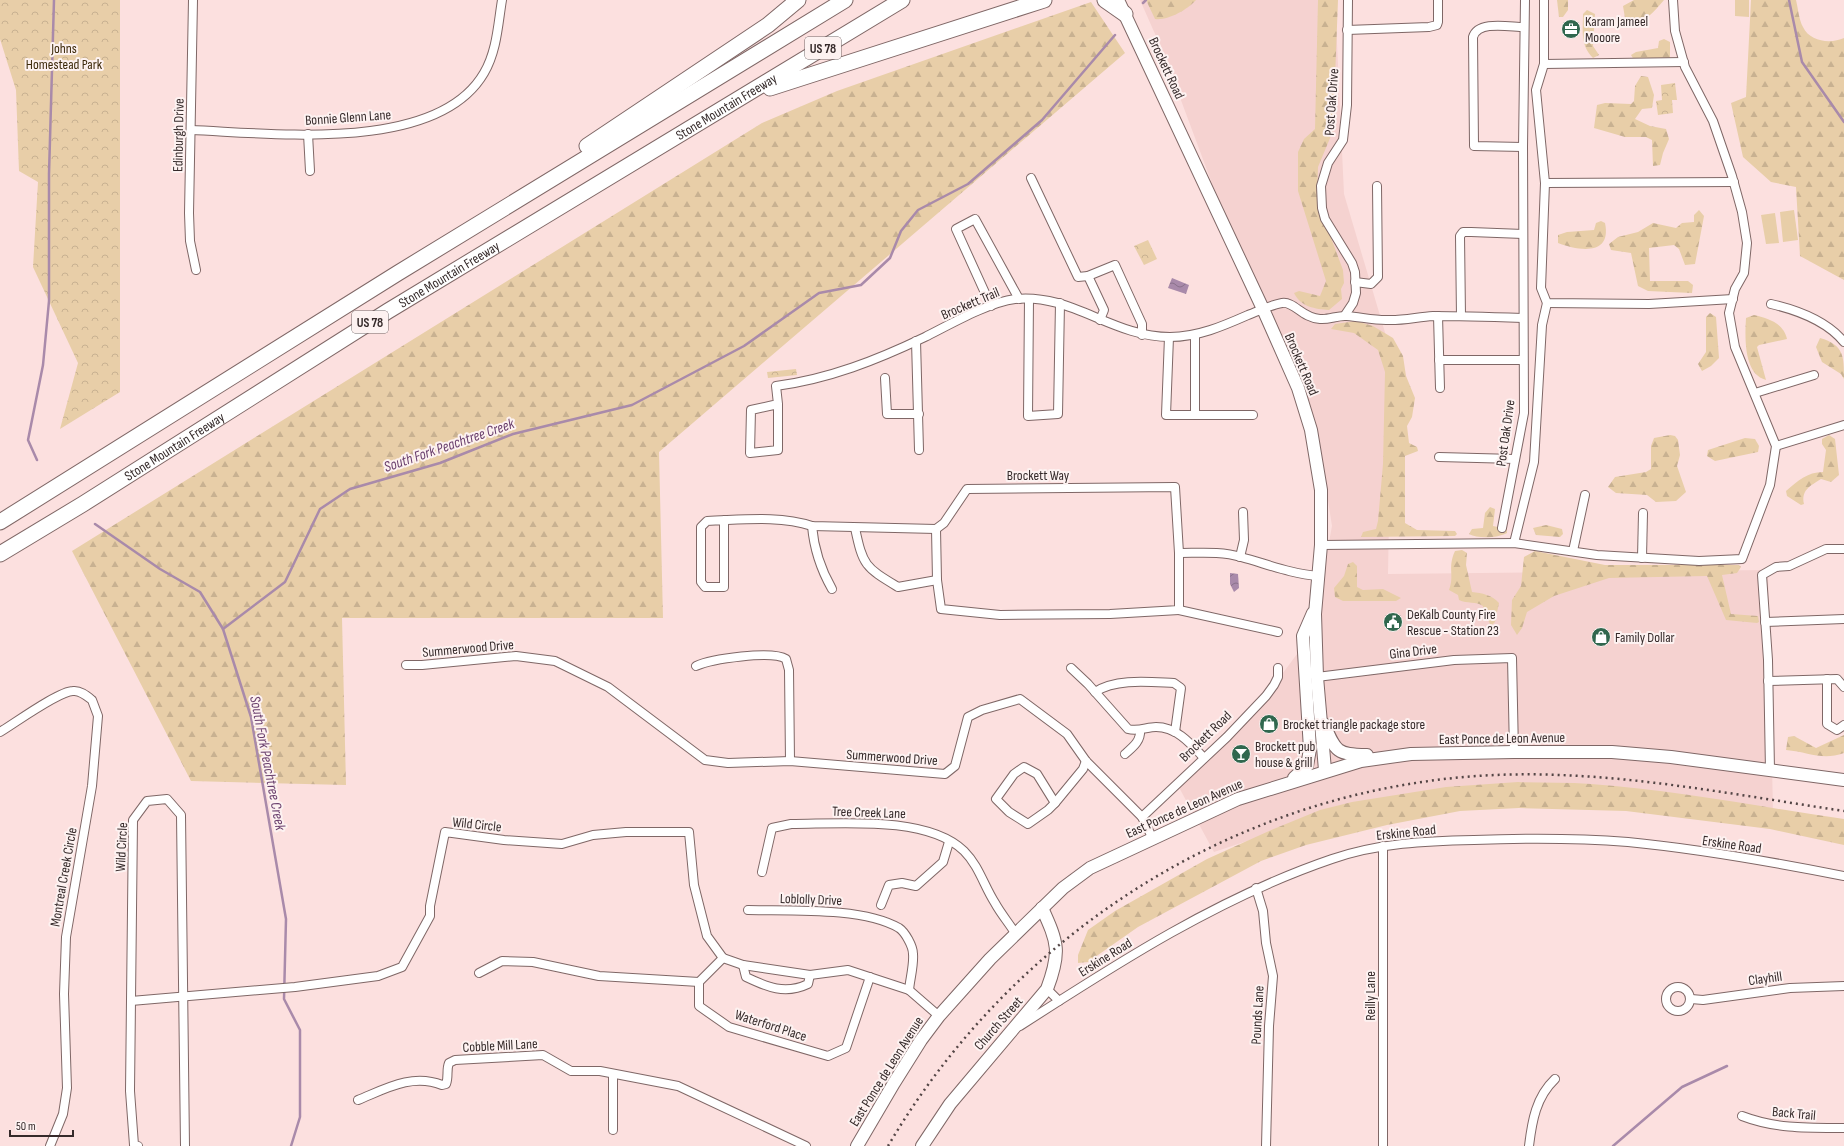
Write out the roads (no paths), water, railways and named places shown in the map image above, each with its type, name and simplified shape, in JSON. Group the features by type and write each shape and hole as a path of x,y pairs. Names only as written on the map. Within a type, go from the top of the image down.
{"highway":[{"path":"398,273 768,25 798,0"},
{"name":"Stone Mountain Freeway","path":"0,522 398,273 845,0"},
{"name":"Stone Mountain Freeway","path":"0,554 83,504 388,311 902,0"},
{"path":"744,96 1037,2 1057,0"},
{"path":"1105,0 1126,14"}],"street":[{"name":"Edinburgh Drive","path":"193,0 189,213 190,240 196,270"},
{"name":"Bonnie Glenn Lane","path":"191,130 308,134 393,128 423,120 449,107 470,91 484,74 493,56 502,0"},
{"name":"Brockett Road","path":"1118,0 1126,14 1263,309 1298,388 1311,430 1320,480 1321,545 1316,607 1318,677 1325,770"},
{"name":"Post Oak Drive","path":"1345,315 1353,303 1356,293 1355,272 1352,263 1326,219 1322,208 1321,186 1328,163 1343,140 1347,105 1348,0"},
{"path":"1347,30 1429,27 1436,25 1438,22 1438,0"},
{"name":"Post Oak Drive","path":"1502,528 1524,413 1523,147 1525,0"},
{"path":"1514,543 1534,462 1542,325 1547,303 1541,288 1545,183 1536,90 1544,64 1544,0"},
{"path":"1321,545 1514,543 1597,555 1699,561 1742,559 1770,485 1776,446 1735,347 1729,313 1735,290 1744,273 1747,243 1742,212 1734,182 1713,121 1684,62 1675,31 1673,0"},
{"path":"1523,147 1474,146 1473,37 1479,28 1484,26 1524,27"},
{"path":"1544,64 1684,62"},
{"path":"308,134 310,171"},
{"path":"1031,178 1078,277 1088,276 1116,265 1142,324 1142,335"},
{"path":"1545,183 1734,182"},
{"path":"1355,282 1372,284 1378,276 1377,186"},
{"path":"991,306 956,229 975,219 1019,299"},
{"path":"1461,316 1460,236 1463,232 1523,234"},
{"path":"1088,276 1104,310 1100,320"},
{"name":"Brockett Trail","path":"778,404 751,410 750,453 778,450 778,404 776,386 808,381 848,370 916,341 991,306 1019,299 1044,299 1060,303 1100,320 1142,335 1169,337 1210,332 1263,309"},
{"path":"1029,299 1028,416 1058,414 1060,303"},
{"path":"1547,303 1649,304 1733,300"},
{"path":"1263,309 1288,303 1306,316 1327,320 1345,315 1388,320 1438,316 1523,318"},
{"path":"1771,304 1797,310 1836,332 1844,342"},
{"path":"1438,316 1440,388"},
{"path":"1195,335 1195,415"},
{"path":"1169,337 1166,415 1253,415"},
{"path":"916,341 919,450"},
{"path":"1439,360 1523,360"},
{"path":"1755,393 1814,375"},
{"path":"885,378 887,414 919,414"},
{"path":"1776,446 1844,425"},
{"path":"1439,457 1516,459"},
{"name":"Brockett Way","path":"936,529 944,523 968,489 1175,488 1179,553 1179,610"},
{"path":"1573,552 1585,496"},
{"path":"1240,557 1244,540 1243,512"},
{"path":"1642,558 1643,512"},
{"path":"724,520 724,587 705,587 701,582 701,527 707,521 724,520 796,520 812,526 936,529 937,580 941,609 1000,615 1110,614 1179,610 1278,632"},
{"path":"812,526 814,546 822,571 832,589"},
{"path":"855,528 860,554 870,570 898,587 937,580"},
{"path":"1770,770 1768,681 1762,575 1776,566 1789,566 1826,549 1844,549"},
{"path":"1179,553 1220,553 1240,557 1291,573 1319,576"},
{"path":"1290,782 1307,766 1310,749 1303,636 1316,607"},
{"path":"1765,622 1844,619"},
{"path":"696,666 707,661 772,654 786,659 789,670 790,761"},
{"name":"Summerwood Drive","path":"406,665 422,665 516,656 556,661 608,687 705,760 728,763 790,761 945,774 955,766 968,717 982,710 1020,699 1066,734 1086,761 1142,817 1152,837"},
{"name":"Gina Drive","path":"1318,677 1446,660 1512,658 1514,752"},
{"path":"1071,668 1128,729 1140,730 1156,727 1175,732 1204,758"},
{"name":"Brockett Road","path":"1142,817 1266,696 1278,677 1278,668"},
{"path":"1827,679 1827,724 1837,730 1844,725"},
{"path":"1768,681 1837,679 1844,687"},
{"path":"1095,692 1102,687 1113,684 1174,682 1181,688 1175,732"},
{"name":"Montreal Creek Circle","path":"0,732 60,696 73,690 81,692 92,700 98,716 92,786 66,937 64,994 67,1088 63,1114 50,1146"},
{"path":"1321,716 1335,747 1346,755 1386,756"},
{"path":"1125,754 1138,742 1140,730"},
{"name":"East Ponce de Leon Avenue","path":"857,1146 921,1040 939,1016 990,959 1042,908 1064,888 1090,868 1152,837 1238,799 1325,770 1386,756 1514,752 1612,752 1672,757 1844,780"},
{"path":"1055,803 1037,774 1024,767 1014,774 996,799 1009,812 1028,824 1048,810 1055,803 1083,769 1086,761"},
{"name":"Wild Circle","path":"138,1146 134,1145 130,1091 133,820 147,800 167,799 181,815 185,1146"},
{"name":"Tree Creek Lane","path":"762,872 772,828 791,824 910,826 949,842 963,851 978,869 995,903 1015,933"},
{"name":"Wild Circle","path":"131,1001 294,987 378,976 402,967 430,916 430,906 445,832 504,840 562,844 593,835 626,832 689,832 694,885 707,936 723,958"},
{"name":"Erskine Road","path":"1014,1030 1148,945 1256,888 1333,858 1383,846 1413,842 1522,838 1628,842 1774,862 1844,876"},
{"path":"881,905 889,885 902,883 916,886 943,862 949,842"},
{"name":"Reilly Lane","path":"1383,846 1383,1146"},
{"name":"Pounds Lane","path":"1256,888 1263,912 1266,943 1272,976 1269,1026 1266,1146"},
{"name":"Church Street","path":"922,1146 950,1104 973,1075 1014,1030 1047,989 1056,966 1057,946 1042,908"},
{"name":"Loblolly Drive","path":"748,910 852,914 872,917 900,928 914,953 909,990"},
{"path":"479,973 502,961 521,961 533,962 599,976 699,982 723,958 743,966 810,975 848,970 909,990 939,1016"},
{"path":"743,966 746,977 768,987 797,990 808,984 810,975"},
{"name":"Waterford Place","path":"699,982 700,1006 729,1026 828,1056 846,1048 870,977"},
{"name":"Clayhill","path":"1690,999 1703,1000 1790,988 1844,986"},
{"path":"1047,989 1060,1001"},
{"name":"Cobble Mill Lane","path":"358,1100 404,1081 435,1082 442,1085 446,1084 449,1077 447,1067 449,1063 455,1060 543,1055 571,1071 600,1071 678,1086 806,1146"},
{"path":"613,1074 613,1130"},
{"path":"1530,1146 1532,1123 1538,1103 1547,1087 1555,1078"},
{"name":"Back Trail","path":"1742,1116 1762,1123 1780,1126 1844,1128"}],"water":[{"path":"1172,278 1189,285 1186,294 1168,288"},
{"path":"1230,573 1238,574 1239,588 1234,592 1230,584"}],"waterway":[{"path":"37,460 28,440 43,365 49,301 49,174 54,0"},
{"name":"South Fork Peachtree Creek","path":"1143,3 1146,0"},
{"name":"South Fork Peachtree Creek","path":"1789,0 1802,62 1844,122"},
{"name":"South Fork Peachtree Creek","path":"223,629 285,582 320,509 350,489 440,463 513,434 632,405 744,346 819,293 861,285 890,258 901,231 918,210 968,184 1042,120 1115,35"},
{"name":"South Fork Peachtree Creek","path":"95,524 160,569 200,592 223,629 251,717 286,919 284,999 300,1030 300,1117 291,1146"},
{"path":"1613,1146 1682,1087 1727,1066"}],"railway":[{"path":"888,1146 940,1068 1001,998 1069,937 1145,884 1226,840 1312,807 1402,785 1495,775 1539,774 1583,776 1670,785 1844,811"}],"place":[{"name":"Karam Jameel Mooore","path":"1571,29"},
{"name":"DeKalb County Fire Rescue - Station 23","path":"1393,622"},
{"name":"Family Dollar","path":"1601,637"},
{"name":"Brocket triangle package store","path":"1269,724"},
{"name":"Brockett pub house & grill","path":"1241,754"}],"park label":[{"name":"Johns Homestead Park","path":"64,56"}]}
